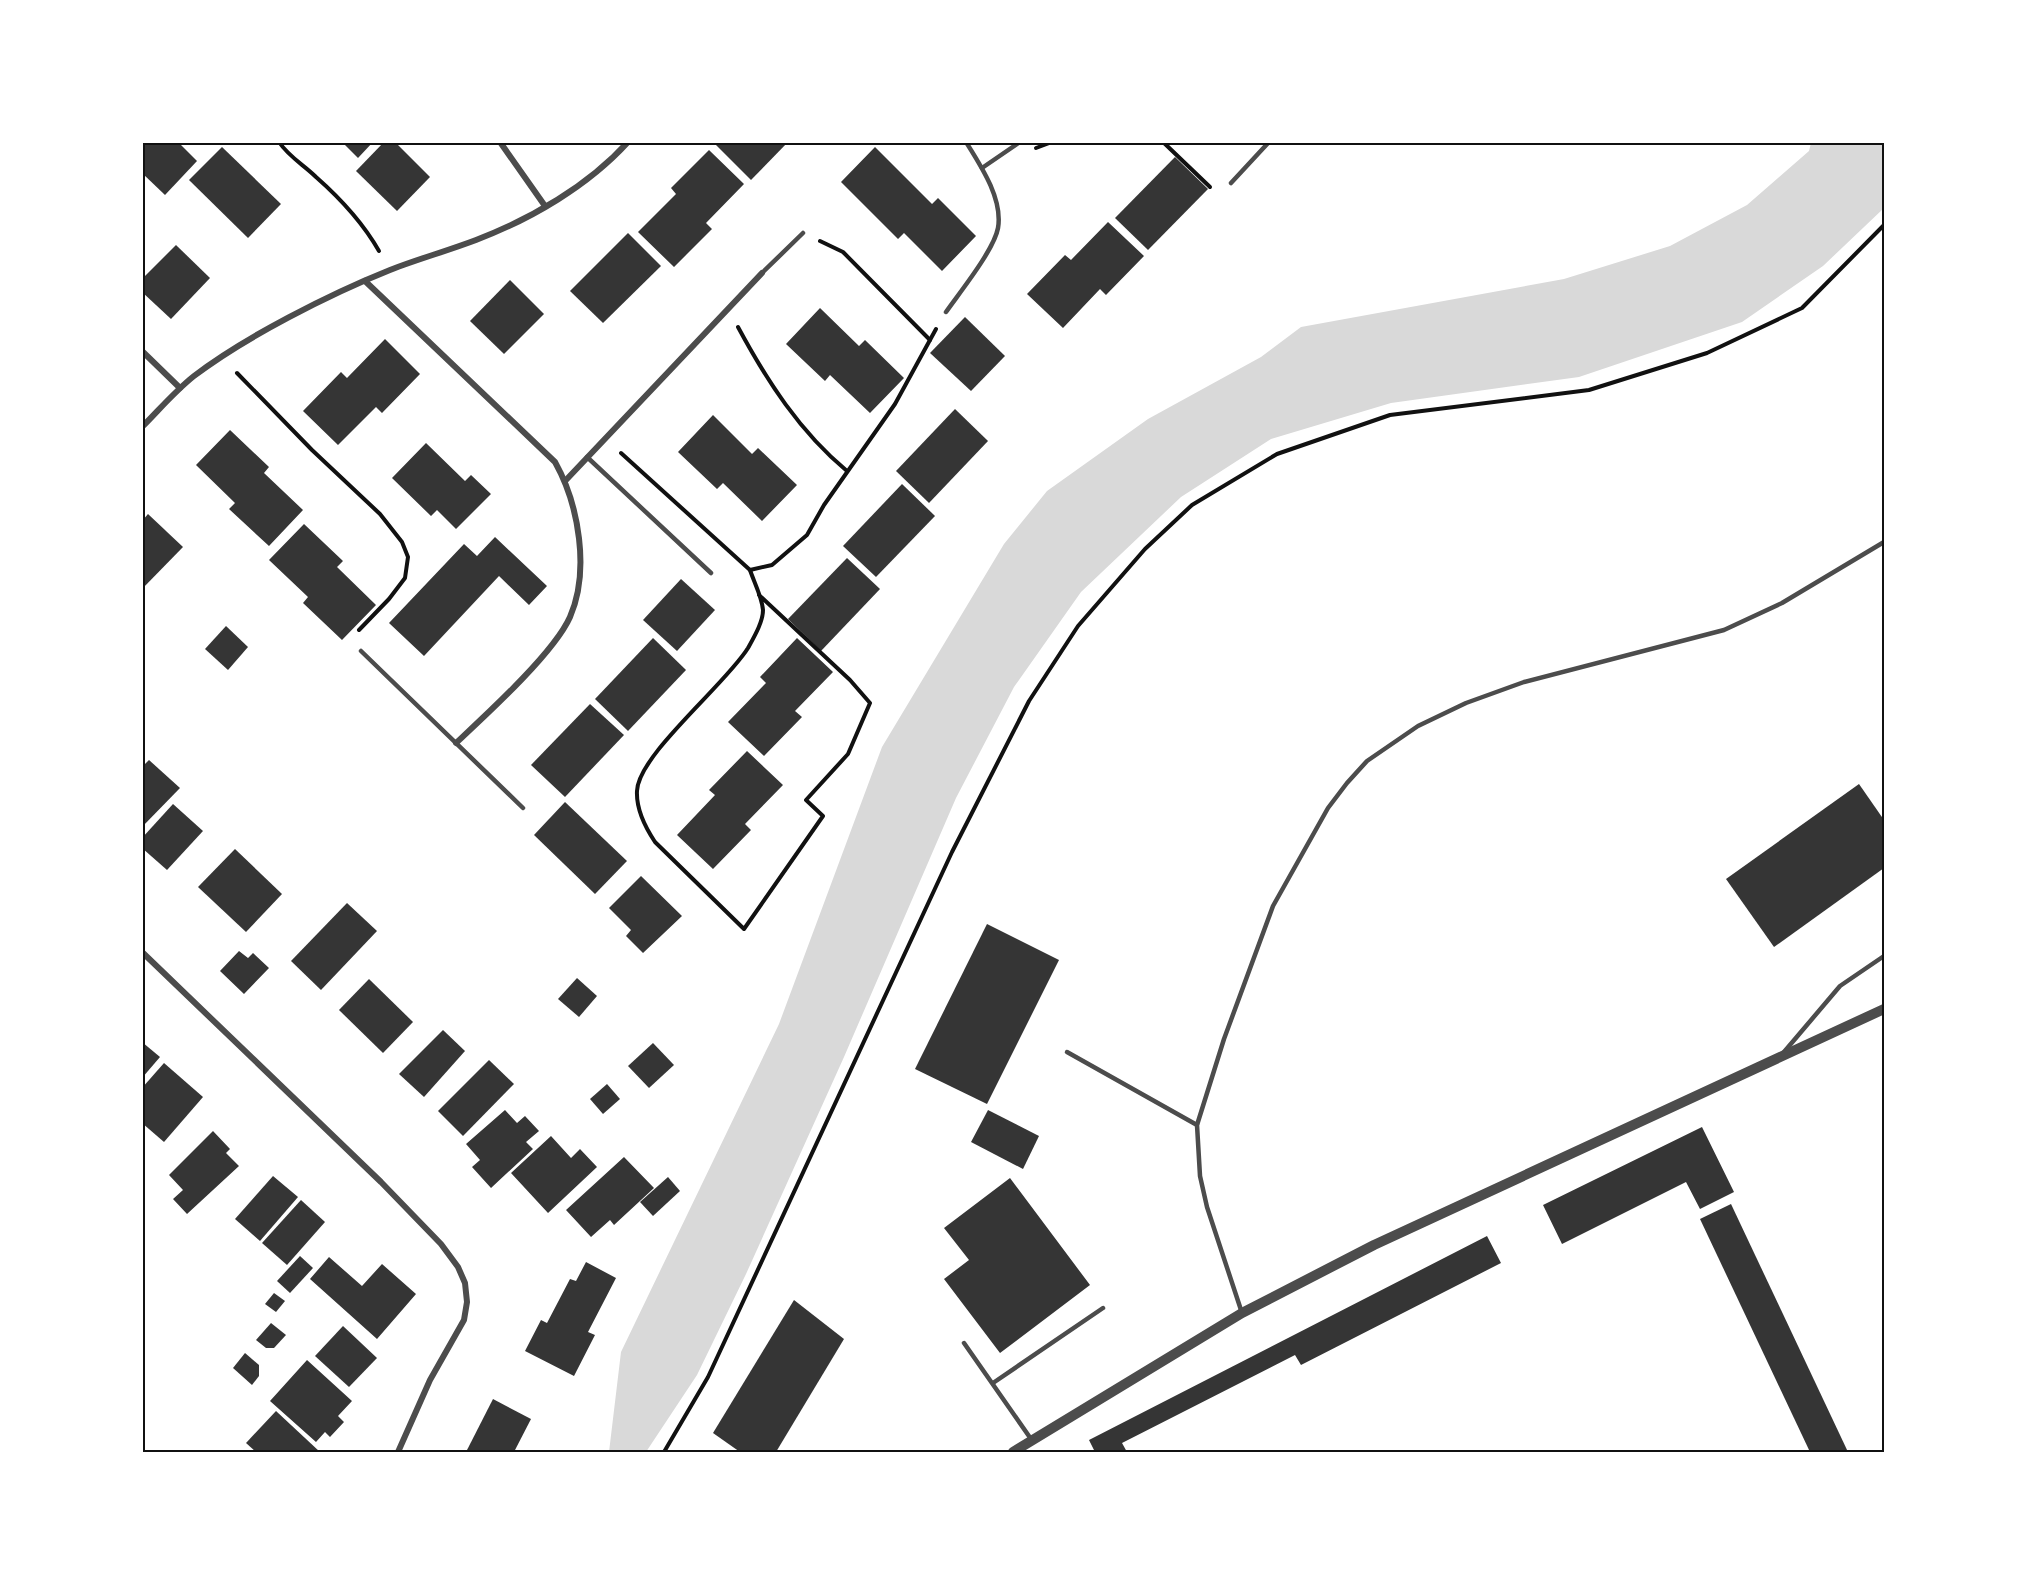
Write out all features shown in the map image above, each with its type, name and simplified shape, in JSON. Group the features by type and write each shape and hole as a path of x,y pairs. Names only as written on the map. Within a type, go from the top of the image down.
{"street":[{"path":"500,142 545,206"},
{"path":"142,427 180,388 222,357 304,311 365,281 478,239 545,206 602,168 628,142"},
{"path":"566,480 762,273"},
{"path":"365,281 555,462 566,480 573,501 579,556 575,602 569,619 540,658 456,743"},
{"path":"142,351 180,388"},
{"path":"142,952 381,1182 441,1244 458,1267 465,1283 467,1302 464,1320 430,1380 398,1452"},
{"path":"1013,1452 1242,1313 1374,1245 1884,1009"}],"lane":[{"path":"946,312 976,268 998,229 998,213 982,168 966,142"},
{"path":"1231,183 1269,142"},
{"path":"982,168 1017,144"},
{"path":"762,273 803,233"},
{"path":"587,457 711,573"},
{"path":"1242,1313 1200,1176 1197,1125 1244,979 1273,906 1328,808 1367,760 1418,726 1466,703 1524,682 1724,630 1747,621 1782,603 1884,542"},
{"path":"361,651 522,808"},
{"path":"1779,1058 1840,986 1884,956"},
{"path":"1067,1052 1197,1125"},
{"path":"993,1383 1103,1308"},
{"path":"964,1343 1033,1441"}],"path":[{"path":"279,142 351,212 370,236 390,270"},
{"path":"1163,142 1218,196 1231,183"},
{"path":"664,1452 708,1377 952,852 1029,701 1078,626 1145,549 1192,505 1277,454 1390,415 1588,390 1707,353 1802,308 1884,225"},
{"path":"803,233 843,252 930,340"},
{"path":"728,309 761,370 800,424 823,452 847,471"},
{"path":"750,570 772,565 807,535 847,471 895,404 946,312"},
{"path":"222,357 312,450 392,527 402,542 408,567 398,588 349,640 361,651"},
{"path":"604,438 750,570 759,595 763,609 755,636 745,652 732,670 651,759 639,780 636,791 645,828 656,842 744,928 823,816 806,800 848,754 869,708 867,696 759,595"}],"shaded area":[{"path":"1811,143 1884,143 1884,208 1823,266 1742,322 1579,377 1391,403 1271,439 1181,497 1081,592 1014,687 956,798 844,1057 746,1274 697,1375 646,1452 609,1452 621,1352 779,1024 882,747 1004,544 1047,491 1148,419 1261,357 1301,327 1564,279 1670,246 1747,205 1809,151"}],"building":[{"path":"142,142 178,142 197,161 165,195 142,173"},
{"path":"342,142 373,142 358,158"},
{"path":"384,142 395,142 430,177 397,211 356,171"},
{"path":"718,142 788,142 751,180 716,145"},
{"path":"222,147 281,204 248,238 189,180"},
{"path":"875,147 932,204 938,198 976,236 942,271 904,233 898,239 841,182"},
{"path":"709,150 744,184 706,223 712,229 674,267 638,232 676,194 671,188"},
{"path":"1175,157 1208,189 1148,250 1115,218"},
{"path":"1108,222 1144,256 1106,295 1100,289 1063,328 1027,294 1065,255 1071,260"},
{"path":"628,233 661,266 603,323 570,291"},
{"path":"176,245 210,278 171,319 142,292 142,279"},
{"path":"510,280 544,314 504,354 470,321"},
{"path":"820,308 859,346 865,340 904,378 870,413 830,375 825,381 786,344"},
{"path":"965,317 1005,356 971,391 930,353"},
{"path":"385,339 420,374 382,413 376,407 338,445 303,411 341,372 347,378"},
{"path":"955,409 988,441 929,503 896,471"},
{"path":"713,415 752,454 758,448 797,485 762,521 723,483 717,489 678,452"},
{"path":"230,430 269,467 264,473 303,510 269,546 229,509 235,503 196,465"},
{"path":"426,443 465,481 471,475 491,494 456,529 437,510 431,516 392,478"},
{"path":"902,484 935,516 876,577 843,546"},
{"path":"148,514 183,547 142,589 142,521"},
{"path":"304,524 343,561 337,567 376,605 342,640 303,603 308,597 269,560"},
{"path":"495,537 547,586 529,605 499,576 424,656 389,623 464,544 477,556"},
{"path":"847,558 880,589 821,651 788,619"},
{"path":"681,579 715,610 677,651 643,620"},
{"path":"226,626 248,647 228,670 205,649"},
{"path":"653,638 686,670 628,731 595,699"},
{"path":"797,638 833,672 795,711 802,717 764,756 728,722 766,683 760,677"},
{"path":"590,704 624,735 565,797 531,765"},
{"path":"747,751 783,785 745,824 751,830 713,869 677,835 715,795 709,790"},
{"path":"149,760 180,788 142,827 142,767"},
{"path":"1859,784 1884,820 1884,868 1774,947 1726,879"},
{"path":"565,802 627,861 595,894 534,835"},
{"path":"173,804 203,831 167,870 142,848 142,838"},
{"path":"235,849 282,894 246,932 198,887"},
{"path":"641,876 682,916 643,953 626,936 631,930 609,908"},
{"path":"347,903 377,931 321,990 291,961"},
{"path":"987,924 1059,960 987,1104 915,1069"},
{"path":"239,951 248,958 253,953 269,968 244,994 220,971"},
{"path":"577,978 597,996 579,1017 558,999"},
{"path":"369,979 413,1022 383,1053 339,1010"},
{"path":"443,1030 465,1051 424,1097 399,1074"},
{"path":"142,1042 160,1057 142,1078"},
{"path":"653,1043 674,1065 649,1088 628,1066"},
{"path":"489,1060 514,1084 463,1136 438,1111"},
{"path":"164,1063 203,1097 164,1142 142,1123 142,1088"},
{"path":"607,1084 620,1099 603,1114 590,1099"},
{"path":"505,1110 517,1123 525,1116 539,1131 526,1142 533,1149 491,1188 472,1167 480,1160 466,1144"},
{"path":"988,1110 1039,1136 1023,1169 971,1142"},
{"path":"1702,1127 1734,1192 1700,1209 1686,1182 1562,1244 1543,1205"},
{"path":"213,1131 230,1149 226,1153 239,1166 187,1214 173,1199 183,1190 169,1175"},
{"path":"551,1136 571,1158 580,1149 597,1167 548,1213 511,1173"},
{"path":"624,1157 654,1188 614,1225 610,1220 591,1237 566,1210"},
{"path":"273,1176 298,1197 260,1241 235,1219"},
{"path":"668,1177 680,1191 653,1216 640,1202"},
{"path":"1010,1178 1090,1285 1000,1353 944,1279 969,1260 944,1228"},
{"path":"301,1200 325,1222 287,1265 262,1243"},
{"path":"1731,1204 1848,1452 1810,1452 1700,1219"},
{"path":"1487,1236 1501,1263 1301,1365 1295,1355 1122,1443 1127,1452 1095,1452 1089,1440"},
{"path":"300,1256 313,1268 290,1293 277,1281"},
{"path":"329,1257 362,1286 382,1264 416,1294 377,1339 310,1279"},
{"path":"586,1262 616,1278 588,1332 595,1335 574,1376 525,1351 541,1320 547,1323 570,1279 576,1281"},
{"path":"274,1293 285,1301 276,1312 265,1304"},
{"path":"794,1300 844,1339 776,1452 740,1452 713,1433"},
{"path":"271,1323 286,1335 274,1348 266,1348 256,1340"},
{"path":"343,1326 377,1358 349,1387 315,1356"},
{"path":"245,1353 259,1365 259,1376 252,1385 233,1368"},
{"path":"307,1360 352,1401 338,1416 344,1422 330,1437 325,1432 316,1442 270,1401"},
{"path":"493,1399 531,1419 514,1452 466,1452"},
{"path":"276,1411 320,1452 256,1452 246,1443"}]}
